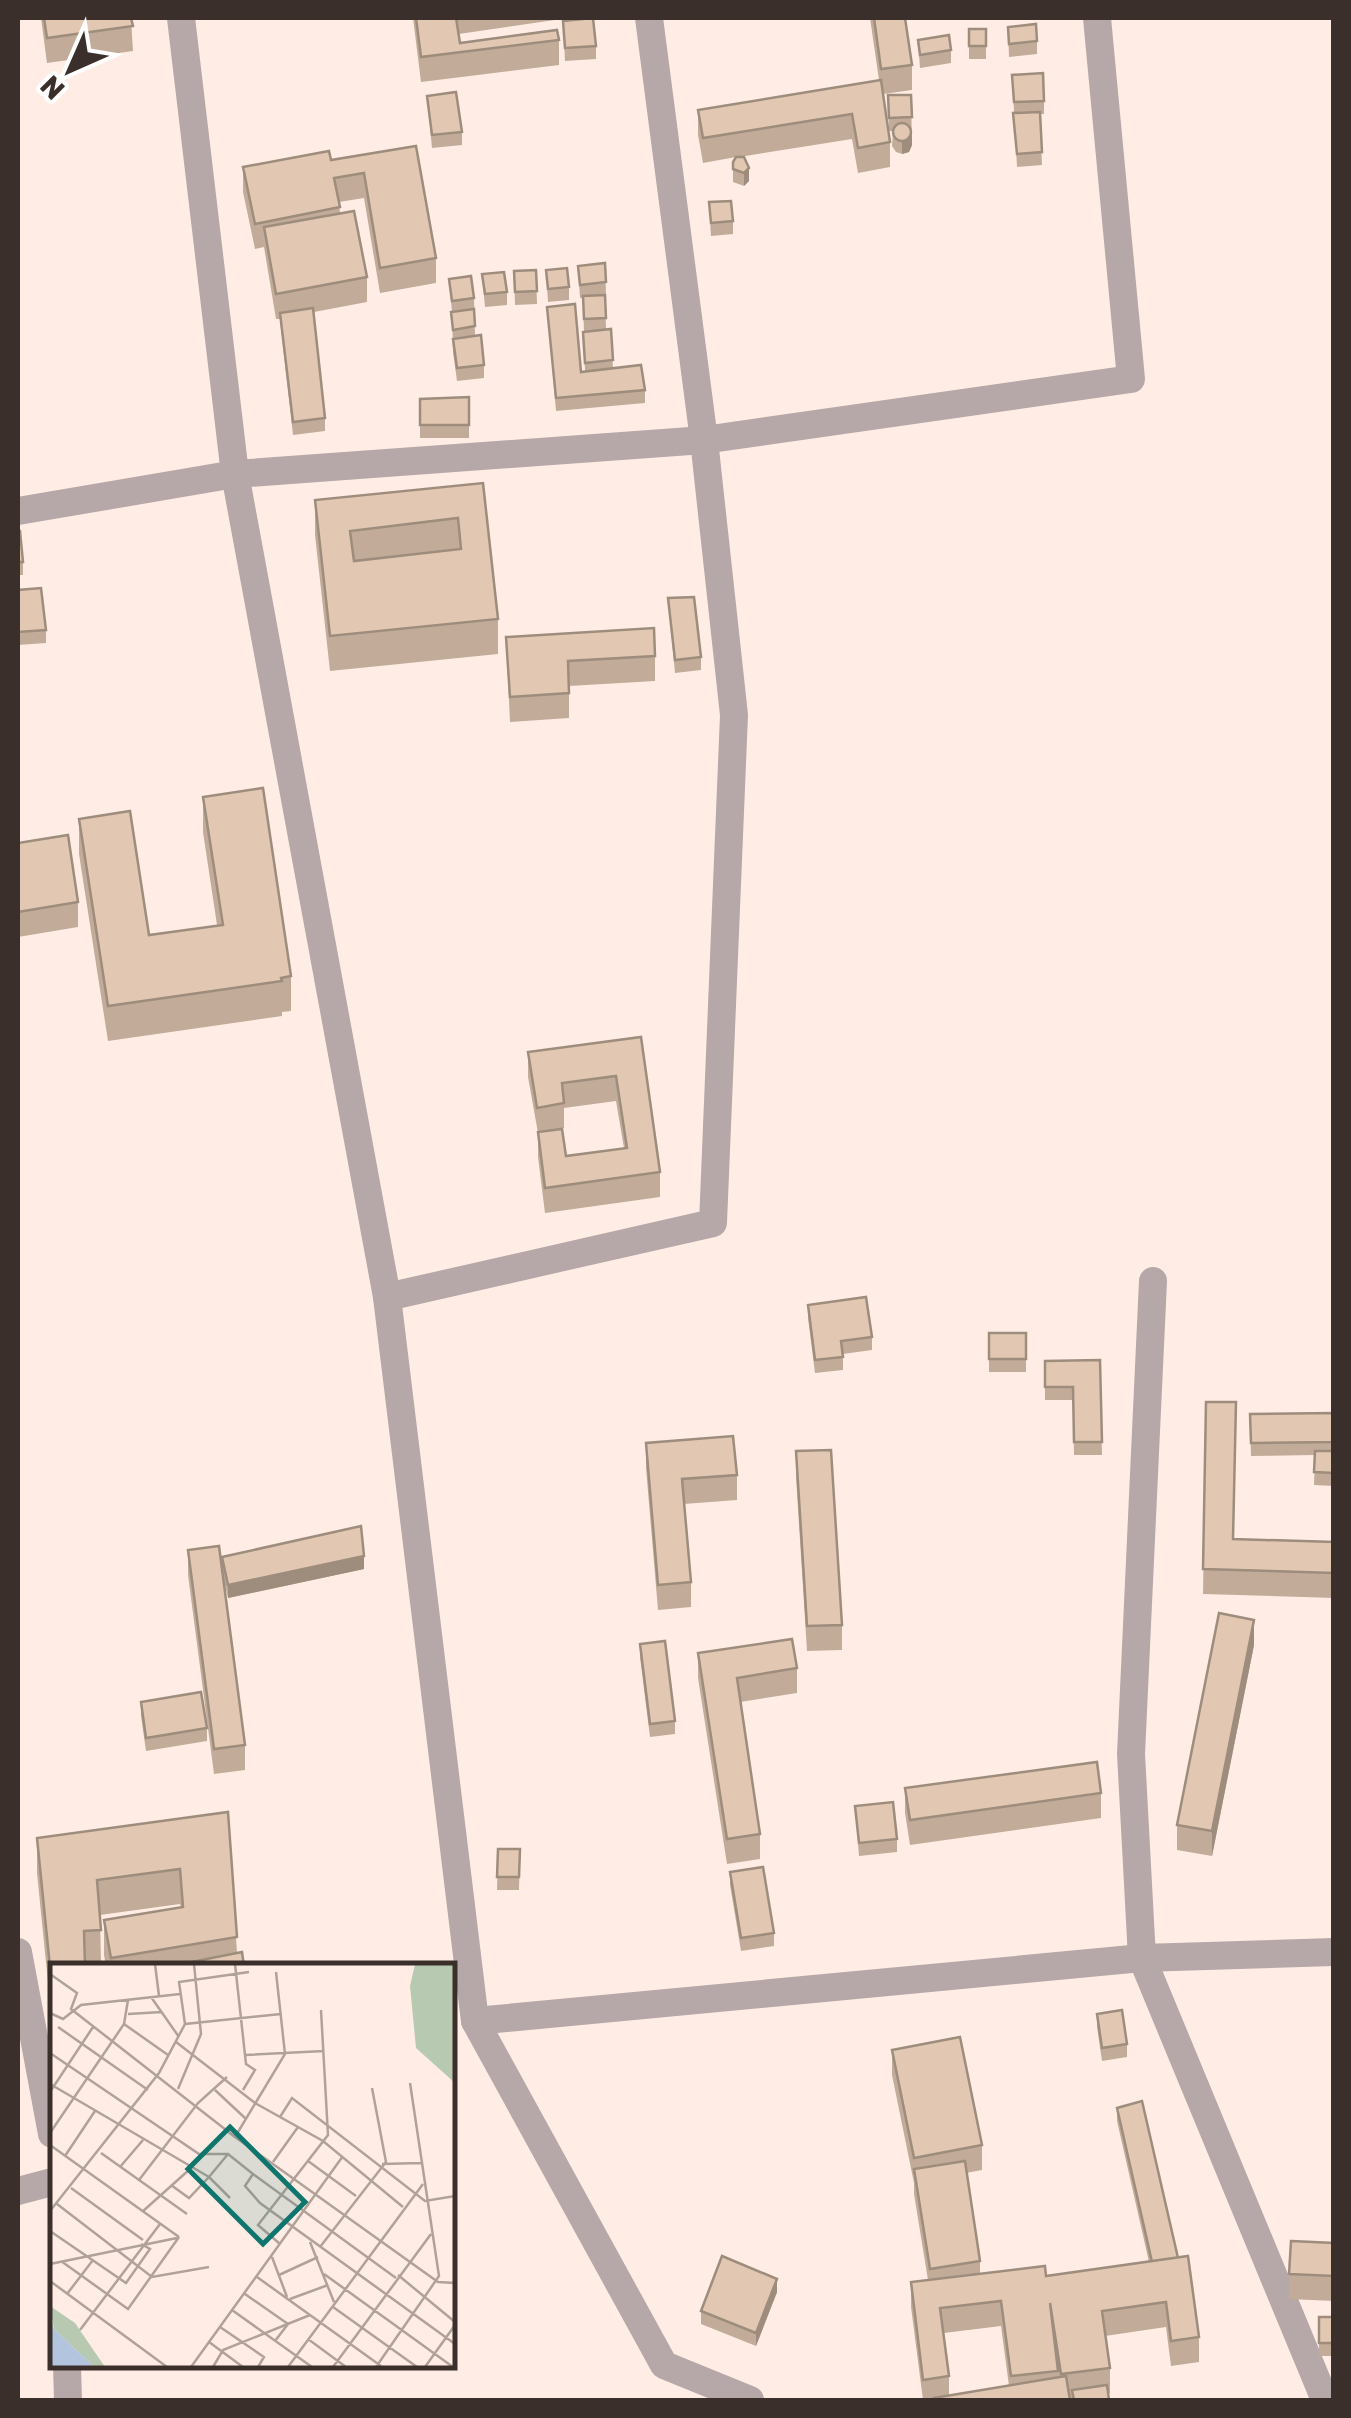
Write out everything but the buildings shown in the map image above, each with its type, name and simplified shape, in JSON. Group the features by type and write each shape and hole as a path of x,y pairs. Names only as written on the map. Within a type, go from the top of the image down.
{"street":[{"path":"181,18 235,474 387,1297 475,2021 664,2365 750,2400"},
{"path":"387,1297 714,1222 734,715 704,440 649,18"},
{"path":"18,511 235,474 704,440 1131,379 1097,18"},
{"path":"1152,1281 1131,1754 1142,1958 1327,2394"},
{"path":"18,1952 50,2123"},
{"path":"475,2021 1142,1958 1334,1952"},
{"path":"18,2191 50,2183"},
{"path":"67,2368 68,2400"}]}
